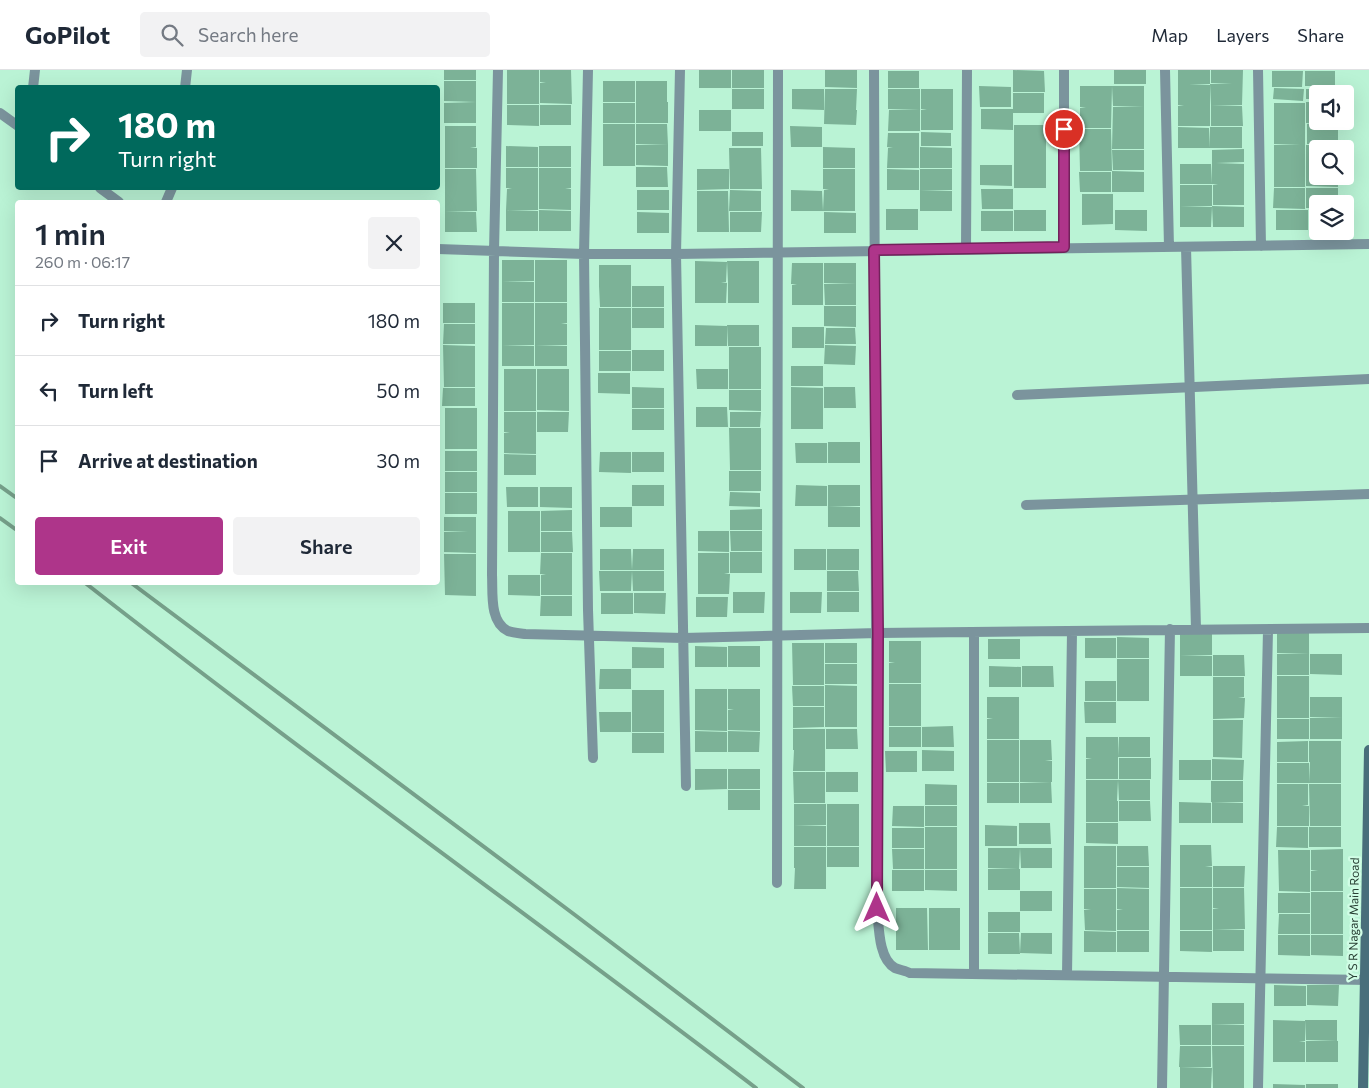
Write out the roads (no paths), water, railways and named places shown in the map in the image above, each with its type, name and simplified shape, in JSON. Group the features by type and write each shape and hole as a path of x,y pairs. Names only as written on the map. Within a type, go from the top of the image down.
{"street":[{"path":"33,85 35,70"},
{"path":"185,85 187,70"},
{"path":"498,70 494,251 492,575 496,616 501,626 509,631 524,634 683,638 878,633 1369,628"},
{"path":"588,70 584,254 589,636 593,758"},
{"path":"680,70 676,254 686,786"},
{"path":"777,883 778,70"},
{"path":"874,70 878,633 877,908 879,936 884,956 894,967 910,973 1366,980"},
{"path":"966,249 967,70"},
{"path":"1064,70 1064,247"},
{"path":"1165,70 1169,247"},
{"path":"1258,70 1261,246"},
{"path":"0,113 15,124"},
{"path":"103,190 117,200"},
{"path":"440,250 584,254 676,254 1369,244"},
{"path":"1186,247 1196,629"},
{"path":"1017,395 1190,386 1369,380"},
{"path":"1026,505 1192,498 1369,494"},
{"path":"1162,1088 1170,629"},
{"path":"1258,1088 1268,630"},
{"path":"974,632 974,973"},
{"path":"1066,975 1072,632"},
{"name":"Y S R Nagar Main Road","path":"1363,1088 1369,750"}],"railway":[{"path":"0,486 15,497"},
{"path":"0,518 15,529"},
{"path":"88,585 251,710 756,1088"},
{"path":"134,585 803,1088"}]}
